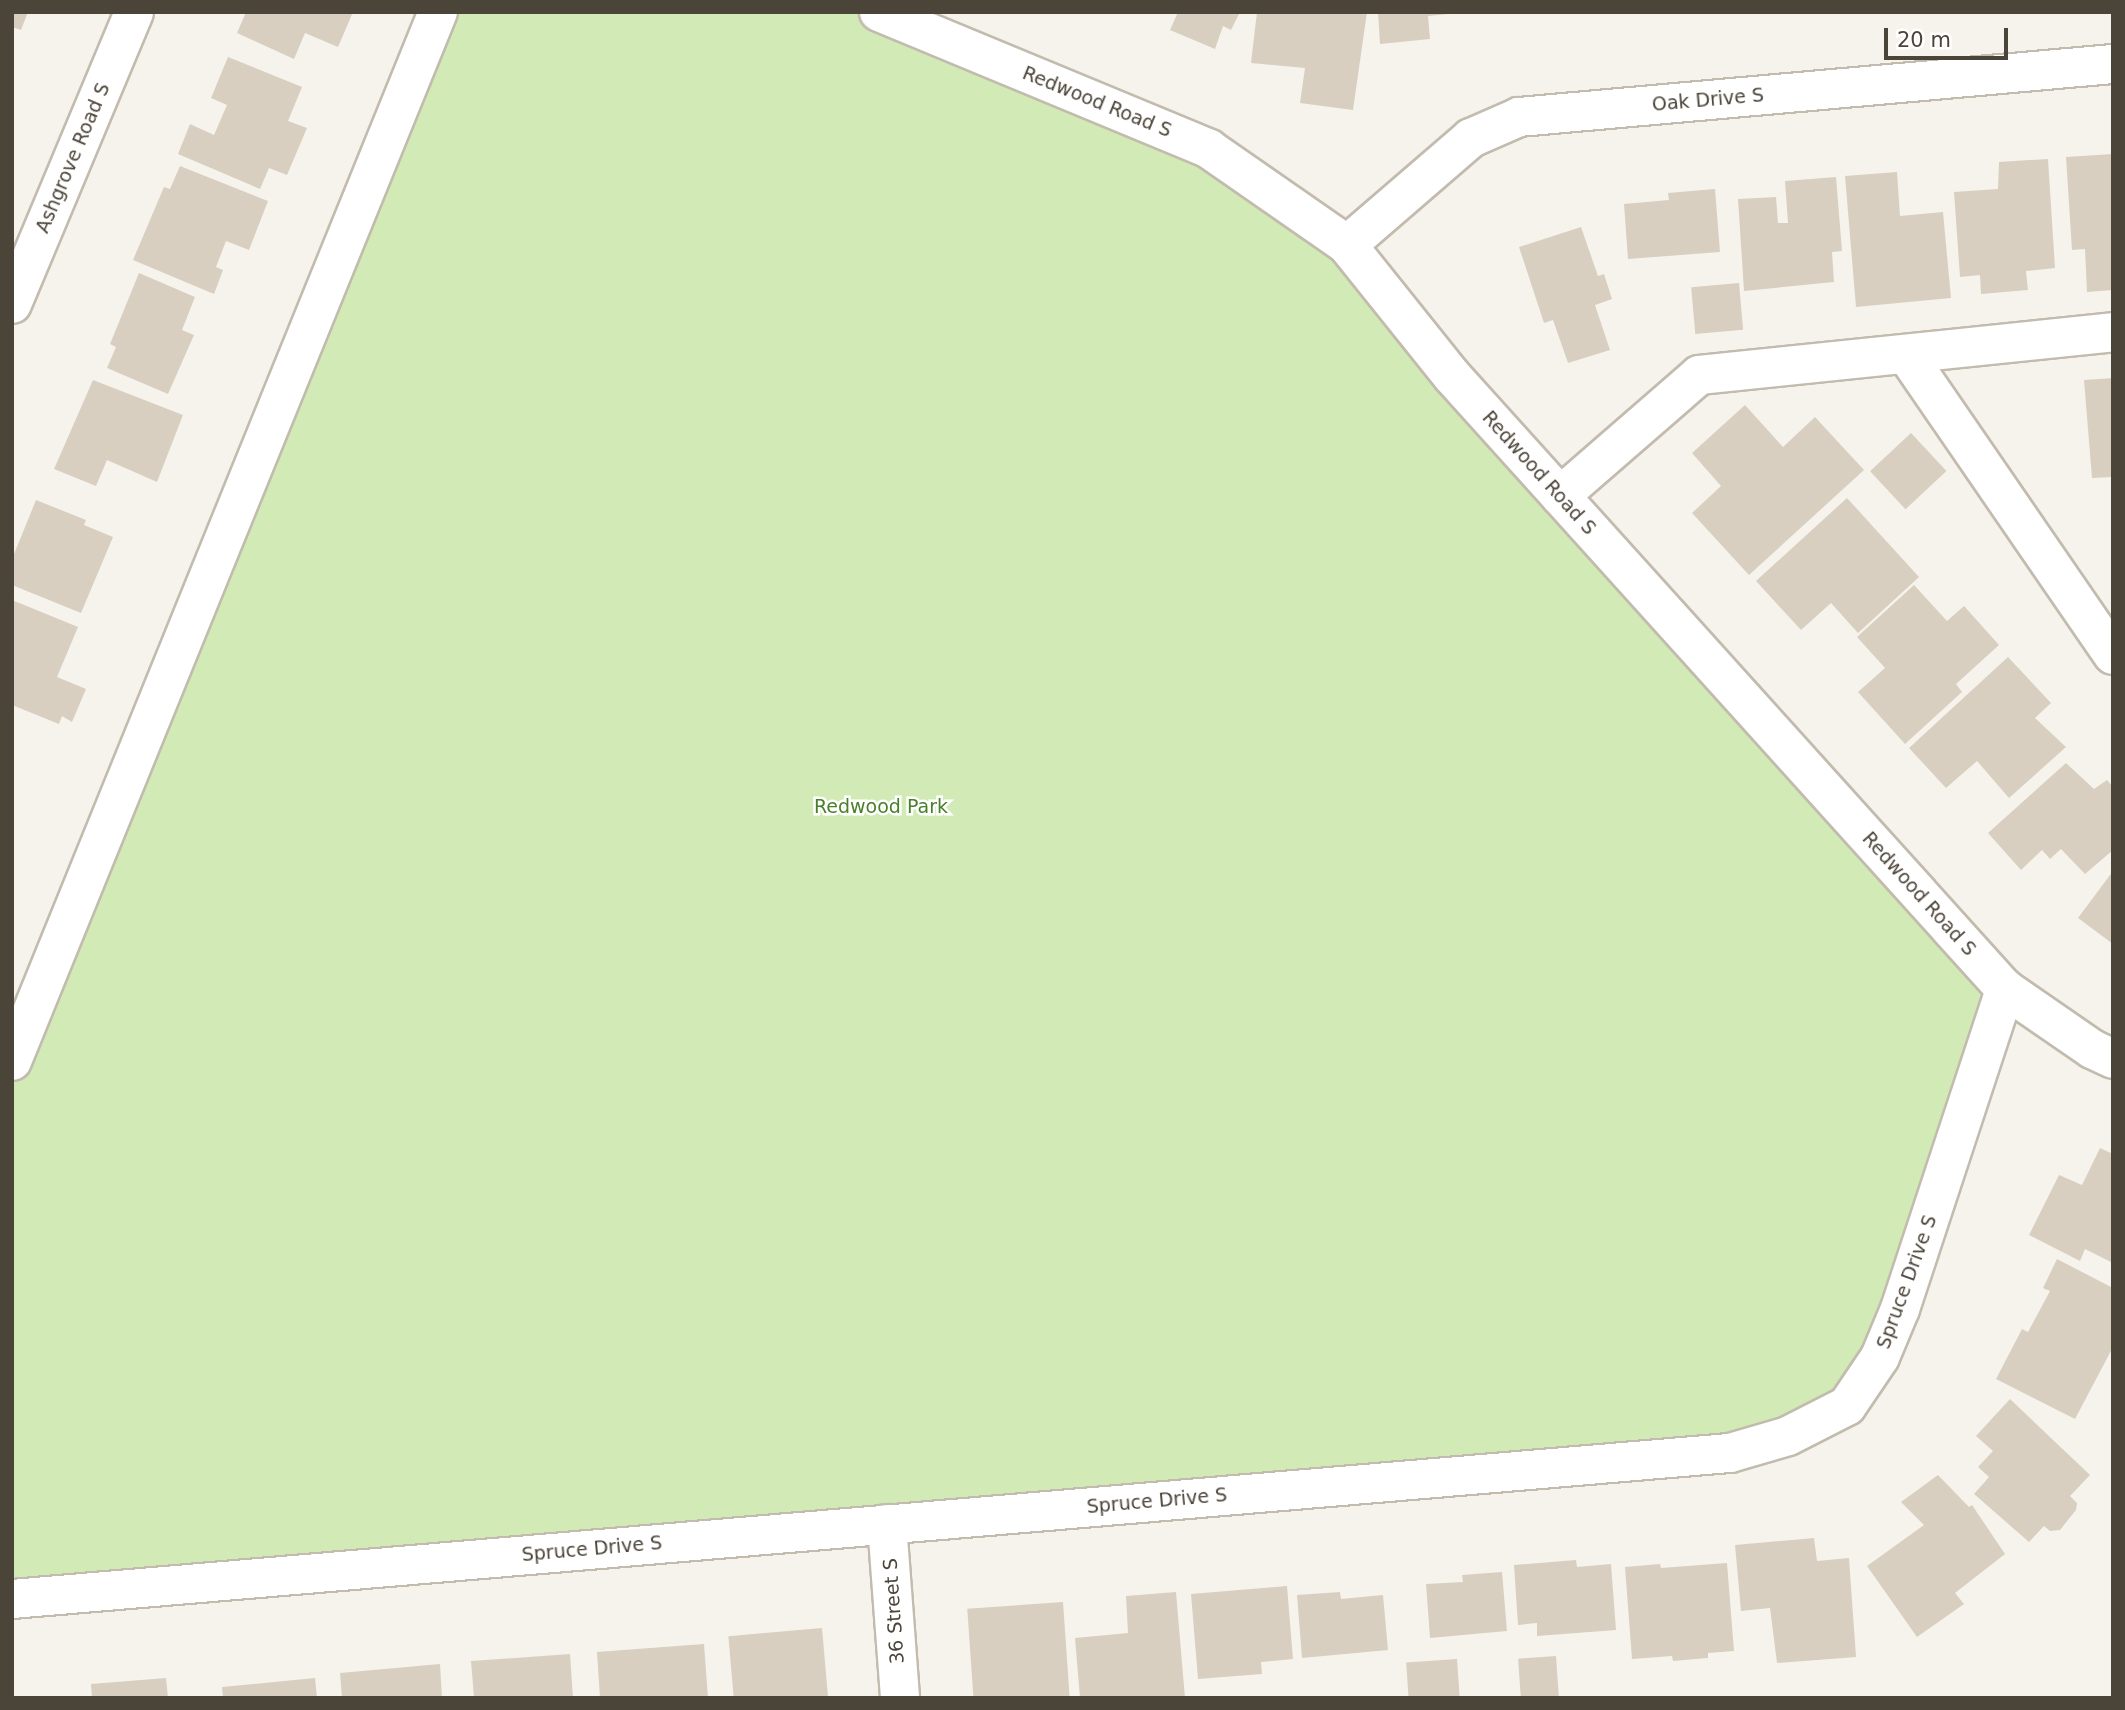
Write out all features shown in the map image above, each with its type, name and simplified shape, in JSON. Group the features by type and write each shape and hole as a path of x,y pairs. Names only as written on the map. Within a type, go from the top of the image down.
{"street":[{"name":"Ashgrove Road S","path":"12,304 134,12"},
{"path":"12,1061 438,12"},
{"name":"Redwood Road S","path":"879,12 1209,149 1347,245 1452,376 2005,989 2092,1049 2113,1059"},
{"name":"Oak Drive S","path":"1347,245 1471,138 1519,117 2113,64"},
{"path":"1560,496 1699,375 2113,332"},
{"path":"1906,354 2113,655"},
{"name":"Spruce Drive S","path":"12,1599 1730,1453 1788,1436 1847,1406 1880,1357 1900,1309 2005,989"},
{"name":"36 Street S","path":"887,1524 900,1698"}],"green space":[{"name":"Redwood Park","path":"445,12 879,12 1209,149 1347,245 2005,989 1880,1357 1788,1436 12,1599 12,1031"}],"building":[{"path":"12,12 28,12 21,30 12,27"},
{"path":"246,12 353,12 338,47 305,33 294,59 237,33"},
{"path":"1178,12 1240,12 1231,30 1223,26 1215,49 1170,30"},
{"path":"1257,12 1367,12 1353,110 1300,103 1305,68 1251,63"},
{"path":"1378,12 1449,14 1428,16 1430,39 1380,44"},
{"path":"228,57 302,87 288,121 307,128 287,175 269,168 260,189 178,154 190,124 214,135 227,105 211,98"},
{"path":"2113,154 2113,290 2087,292 2085,249 2072,250 2066,157"},
{"path":"2048,159 2055,268 2026,271 2028,290 1981,294 1980,275 1960,277 1954,192 1998,189 1999,162"},
{"path":"180,166 268,201 249,250 226,241 216,267 223,270 214,294 133,260 164,187 170,189"},
{"path":"1897,172 1900,216 1943,212 1951,298 1856,307 1845,176"},
{"path":"1836,177 1842,251 1832,252 1834,282 1744,291 1738,199 1776,197 1778,223 1788,223 1785,181"},
{"path":"1715,189 1720,252 1628,259 1624,204 1669,200 1668,193"},
{"path":"1581,227 1598,276 1604,274 1612,299 1595,305 1610,350 1568,363 1553,320 1544,323 1519,247"},
{"path":"139,273 195,297 182,330 194,335 168,394 107,368 116,347 110,344"},
{"path":"1739,283 1743,330 1695,334 1691,287"},
{"path":"2113,378 2113,477 2092,478 2084,380"},
{"path":"93,380 183,415 157,482 107,460 96,486 54,469"},
{"path":"1745,405 1783,447 1815,417 1864,470 1749,575 1692,513 1721,486 1692,453"},
{"path":"1911,433 1946,471 1906,509 1870,471"},
{"path":"1847,498 1919,577 1858,633 1831,603 1801,630 1756,581"},
{"path":"36,500 86,520 84,525 113,537 81,613 12,585 12,559"},
{"path":"1914,585 1947,621 1964,606 1999,645 1956,684 1962,692 1905,744 1858,692 1885,668 1857,637"},
{"path":"12,600 78,627 57,677 86,689 72,722 62,716 59,724 12,705"},
{"path":"2008,657 2051,703 2035,718 2066,747 2009,798 1977,761 1946,788 1909,748"},
{"path":"2066,763 2094,789 2107,780 2113,787 2113,850 2085,874 2061,849 2050,859 2042,850 2021,870 1988,833"},
{"path":"2113,871 2113,944 2078,918"},
{"path":"2100,1148 2113,1154 2113,1263 2085,1249 2080,1261 2029,1235 2059,1175 2082,1185"},
{"path":"2057,1259 2113,1288 2113,1347 2075,1419 1996,1379 2022,1329 2028,1332 2050,1291 2043,1288"},
{"path":"2010,1399 2090,1475 2070,1496 2077,1503 2076,1510 2060,1530 2050,1531 2044,1526 2029,1542 1974,1494 1989,1477 1978,1467 1993,1451 1976,1436"},
{"path":"1938,1475 1969,1507 1972,1505 2005,1554 1955,1593 1964,1604 1917,1637 1867,1566 1924,1525 1901,1502"},
{"path":"1814,1538 1817,1561 1849,1558 1856,1657 1777,1663 1770,1608 1741,1611 1735,1545"},
{"path":"1576,1560 1577,1567 1611,1564 1616,1630 1537,1636 1537,1623 1518,1625 1514,1565"},
{"path":"1727,1563 1734,1651 1708,1653 1708,1658 1673,1661 1672,1656 1632,1659 1625,1567 1660,1564 1661,1568"},
{"path":"1502,1572 1507,1631 1430,1638 1426,1584 1463,1582 1462,1575"},
{"path":"1287,1586 1293,1659 1261,1662 1262,1674 1198,1679 1191,1594"},
{"path":"1176,1592 1185,1698 1080,1698 1075,1638 1128,1633 1126,1596"},
{"path":"1340,1592 1341,1599 1383,1595 1388,1650 1302,1658 1297,1595"},
{"path":"1063,1602 1070,1698 973,1698 967,1609"},
{"path":"822,1628 828,1698 734,1698 728,1636"},
{"path":"704,1644 708,1698 600,1698 597,1652"},
{"path":"570,1654 573,1698 474,1698 471,1661"},
{"path":"1556,1656 1559,1698 1521,1698 1518,1659"},
{"path":"1457,1659 1460,1698 1409,1698 1406,1663"},
{"path":"440,1664 442,1698 342,1698 340,1673"},
{"path":"166,1678 168,1698 92,1698 91,1684"},
{"path":"315,1678 317,1698 223,1698 222,1687"}]}
